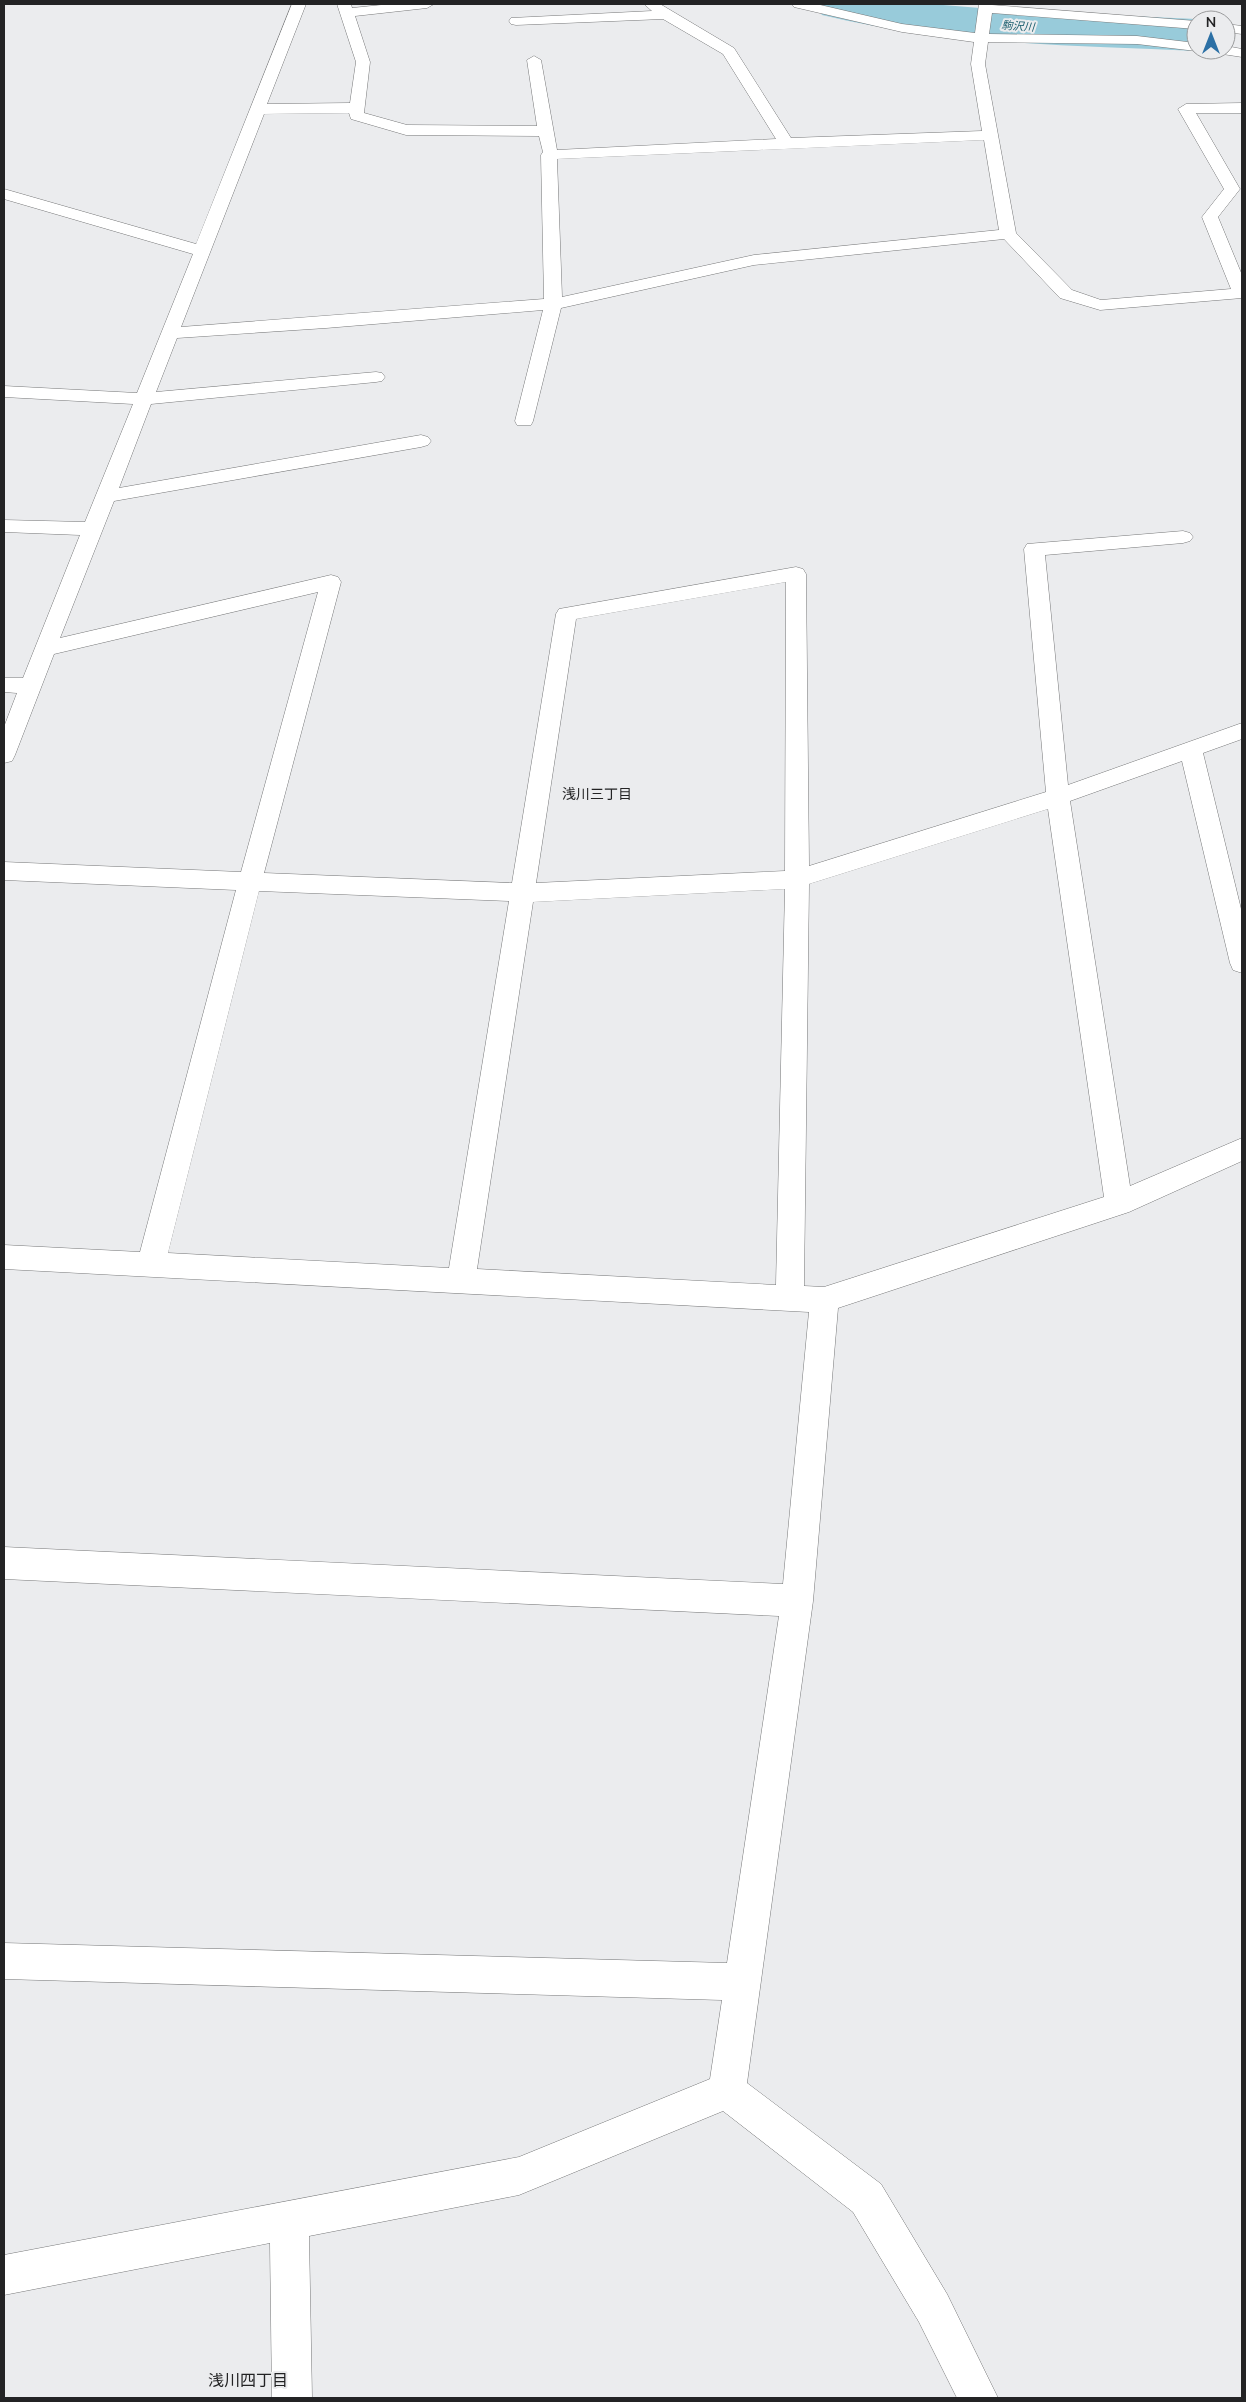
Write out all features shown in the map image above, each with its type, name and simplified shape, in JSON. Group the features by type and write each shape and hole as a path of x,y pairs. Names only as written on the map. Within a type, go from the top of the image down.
{"street":[{"path":"4,755 299,4"},
{"path":"426,4 346,8 363,62 356,116 406,130 546,131"},
{"path":"651,4 666,15 730,51 786,143"},
{"path":"799,4 902,28 1137,40 1186,46"},
{"path":"1186,24 985,6 980,33 978,64 1008,234 1066,294 1100,306 1242,293 1210,217 1232,189 1186,109 1242,108"},
{"path":"516,21 666,15"},
{"path":"524,421 553,304 549,155 534,60"},
{"path":"258,109 357,108"},
{"path":"549,155 990,135"},
{"path":"4,194 202,251"},
{"path":"169,333 326,324 553,304 754,260 1008,234"},
{"path":"4,392 143,398 376,377"},
{"path":"105,496 421,441"},
{"path":"4,526 92,529"},
{"path":"1119,1204 1058,797 1034,549 1183,537"},
{"path":"461,1281 566,614 796,574 797,879 790,1298"},
{"path":"46,648 331,582 250,881 151,1264"},
{"path":"4,685 31,686"},
{"path":"4,871 523,893 797,879 1058,797 1242,731"},
{"path":"1191,750 1242,963"},
{"path":"4,1257 824,1300 1119,1204 1242,1149"},
{"path":"727,2091 797,1601 824,1300"},
{"path":"4,1563 797,1601"},
{"path":"4,1961 743,1982"},
{"path":"4,2275 519,2176 727,2091"},
{"path":"727,2091 867,2198 934,2308 978,2398"},
{"path":"289,2221 292,2398"}],"waterway":[{"name":"駒沢川","path":"840,4 884,13 973,24 1186,35"}],"district":[{"name":"浅川三丁目","path":"597,794"},
{"name":"浅川四丁目","path":"248,2380"}]}
